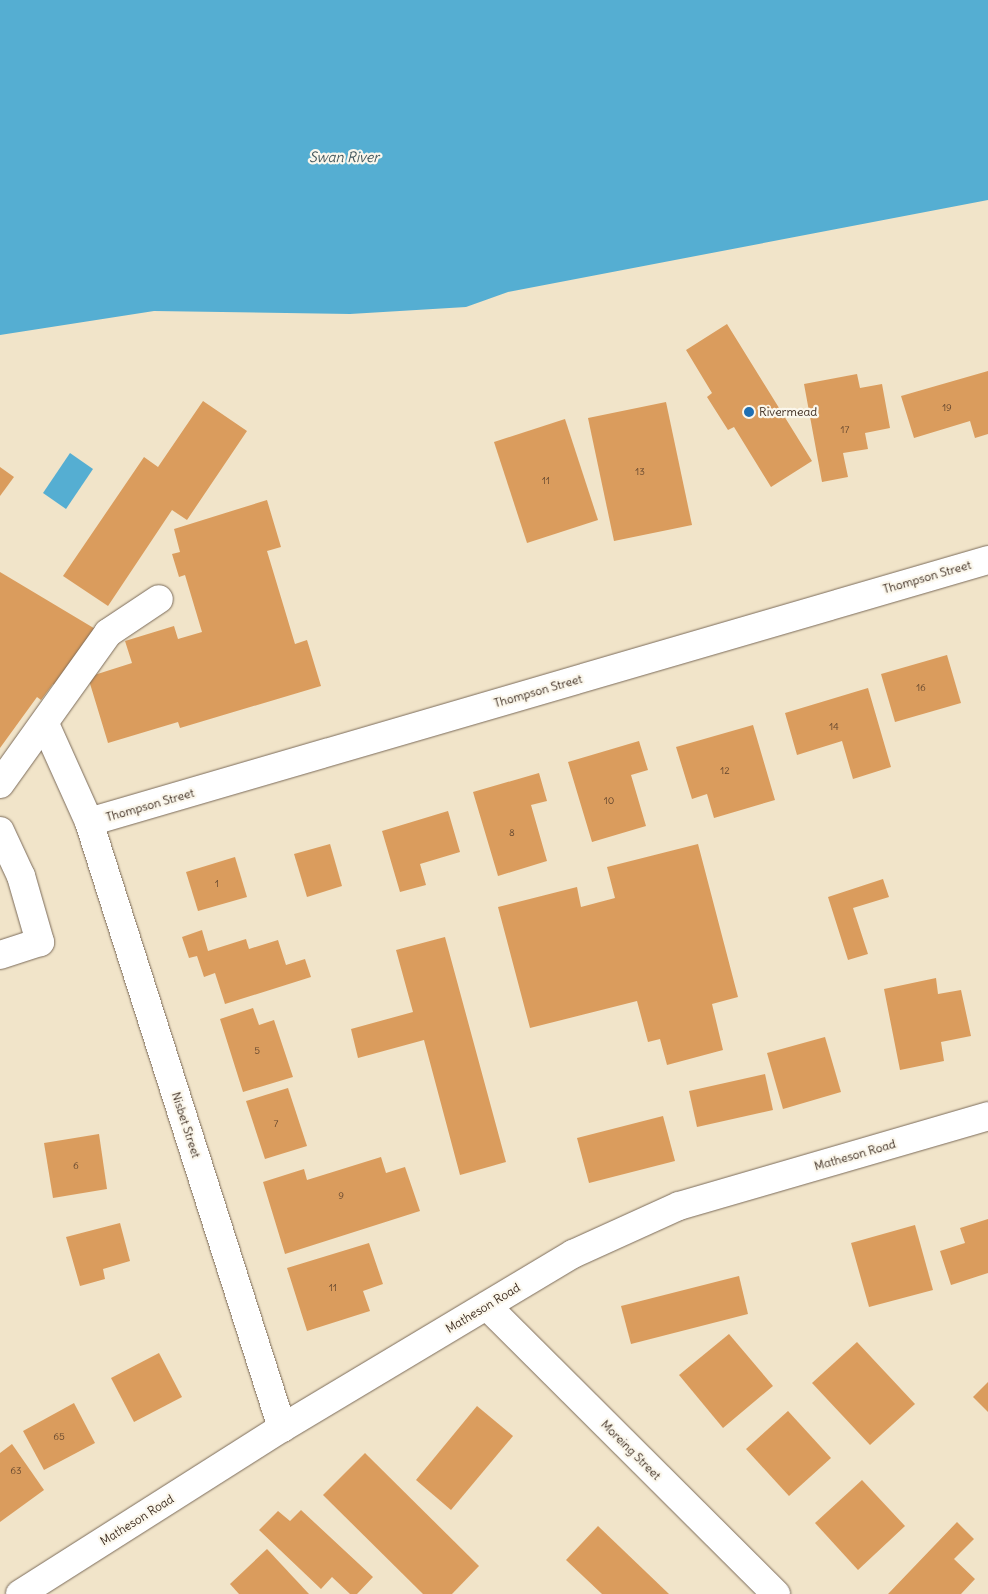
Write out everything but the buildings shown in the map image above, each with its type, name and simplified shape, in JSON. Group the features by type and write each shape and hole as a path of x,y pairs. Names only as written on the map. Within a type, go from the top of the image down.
{"street":[{"name":"Thompson Street","path":"89,822 988,560"},
{"path":"0,784 45,724 108,633 159,599"},
{"name":"Nisbet Street","path":"45,724 89,822 282,1428"},
{"path":"0,831 10,879 40,942 0,955"},
{"name":"Matheson Road","path":"20,1594 282,1428 573,1254 679,1206 988,1116"},
{"name":"Moreing Street","path":"487,1306 776,1594"}],"water":[{"name":"Swan River","path":"0,0 988,0 988,200 508,292 466,307 350,314 154,311 0,335"},
{"path":"70,453 93,469 66,509 43,493"}],"place":[{"name":"Rivermead","path":"749,412"}]}
